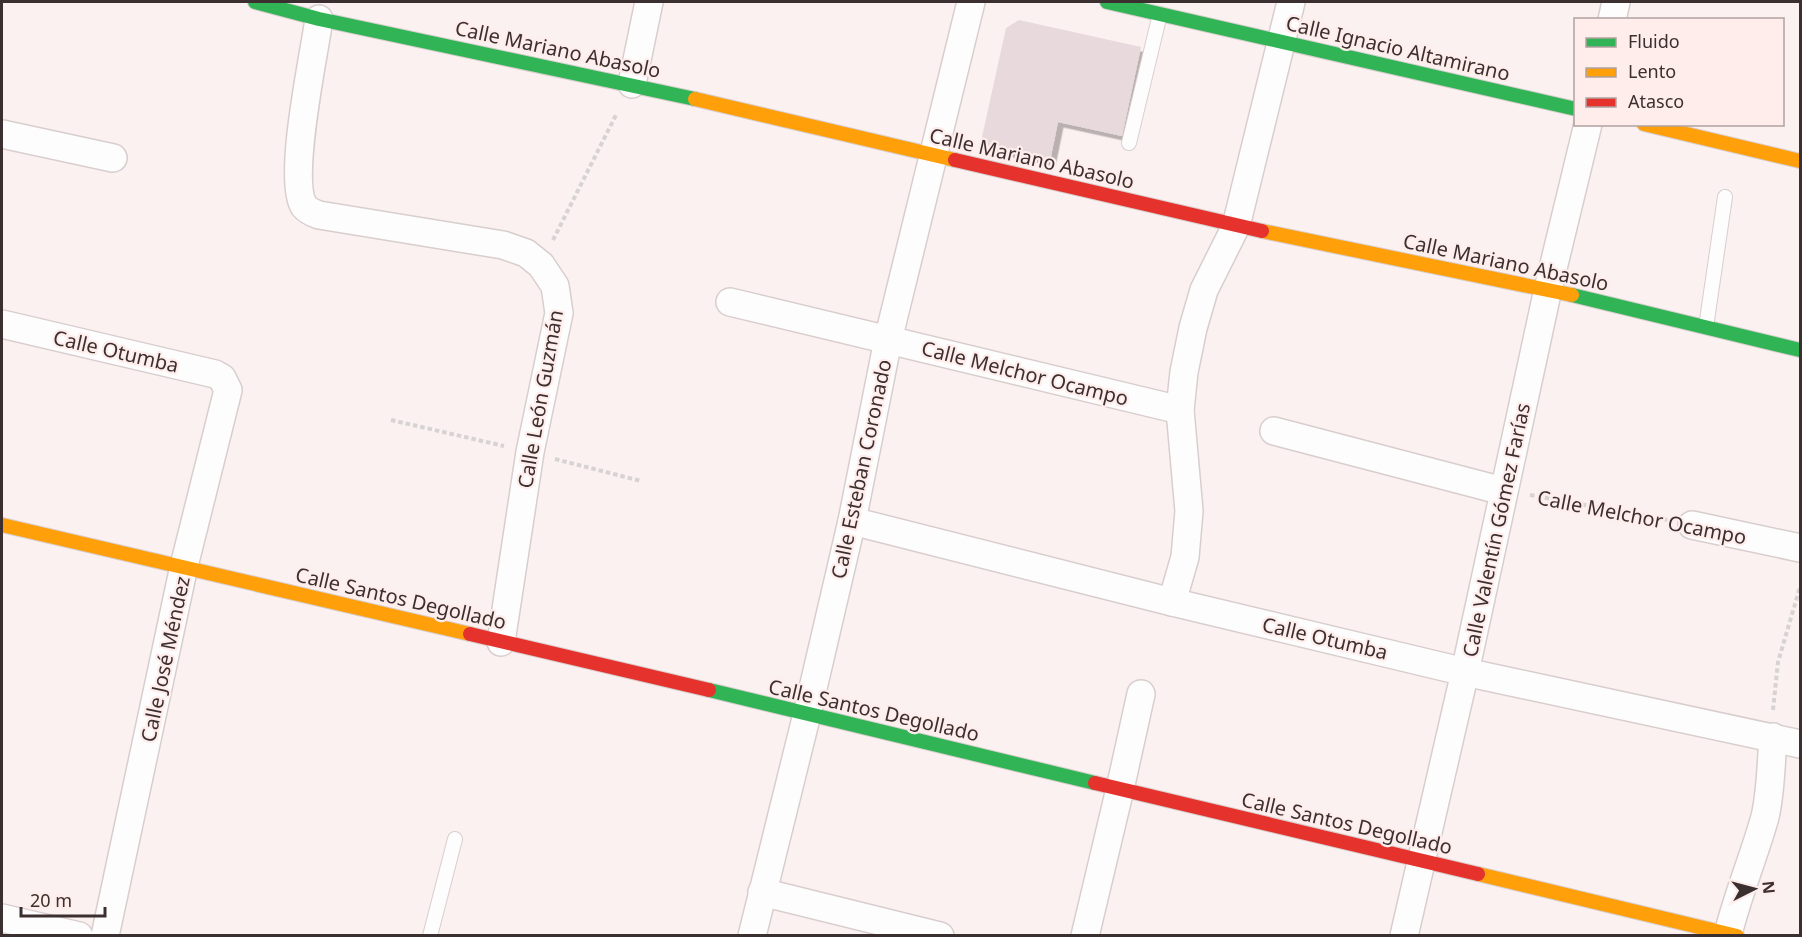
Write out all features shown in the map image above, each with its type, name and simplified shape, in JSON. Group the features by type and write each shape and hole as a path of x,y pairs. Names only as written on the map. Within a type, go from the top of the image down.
{"street":[{"name":"Calle Mariano Abasolo","path":"255,2 319,19 632,84 1236,226 1548,289 1800,350"},
{"path":"632,84 649,2"},
{"name":"Calle Esteban Coronado","path":"752,936 852,521 888,340 971,2"},
{"name":"Calle Ignacio Altamirano","path":"1107,2 1574,109"},
{"path":"1172,602 1185,557 1189,511 1180,410 1184,372 1204,290 1236,226 1291,2"},
{"path":"1612,18 1616,2"},
{"path":"319,19 298,152 302,201 310,212 503,245 526,253 541,265"},
{"name":"Calle Valentín Gómez Farías","path":"1404,936 1466,672 1503,490 1548,289 1588,126"},
{"path":"1652,126 1800,161"},
{"path":"2,134 113,158"},
{"name":"Calle León Guzmán","path":"501,642 530,452 559,313 555,286 541,265"},
{"name":"Calle Melchor Ocampo","path":"730,302 1180,410"},
{"name":"Calle Otumba","path":"2,324 215,374 226,383"},
{"name":"Calle José Méndez","path":"105,936 184,566 228,397 226,383"},
{"path":"1274,432 1503,490"},
{"name":"Calle Otumba","path":"852,521 1172,602 1466,672 1800,744"},
{"name":"Calle Santos Degollado","path":"2,525 184,566 1731,935"},
{"name":"Calle Melchor Ocampo","path":"1692,525 1800,548"},
{"path":"1084,936 1141,694"},
{"path":"1731,935 1736,899 1765,816 1773,737"},
{"path":"762,892 940,936"},
{"path":"2,918 80,936"}],"lane":[{"path":"1129,143 1160,14"},
{"path":"1706,327 1725,197"},
{"path":"430,936 455,839"}],"path":[{"path":"541,265 632,84"},
{"name":"Calle Melchor Ocampo","path":"1503,490 1692,525"},
{"path":"1773,737 1773,698 1779,662 1800,587"}],"building":[{"path":"1019,20 1141,47 1122,136 1058,122 1050,161 980,146 1006,28"}],"traffic: fast":[{"path":"255,2 319,19 695,99"},
{"path":"1107,2 1574,109"},
{"path":"1572,295 1800,350"},
{"path":"709,690 1095,783"}],"traffic: slow":[{"path":"695,99 955,160"},
{"path":"1652,126 1800,161"},
{"path":"1262,231 1572,295"},
{"path":"2,525 470,634"},
{"path":"1478,874 1737,936"}],"traffic: jam":[{"path":"955,160 1262,231"},
{"path":"470,634 709,690"},
{"path":"1095,783 1478,874"}]}
